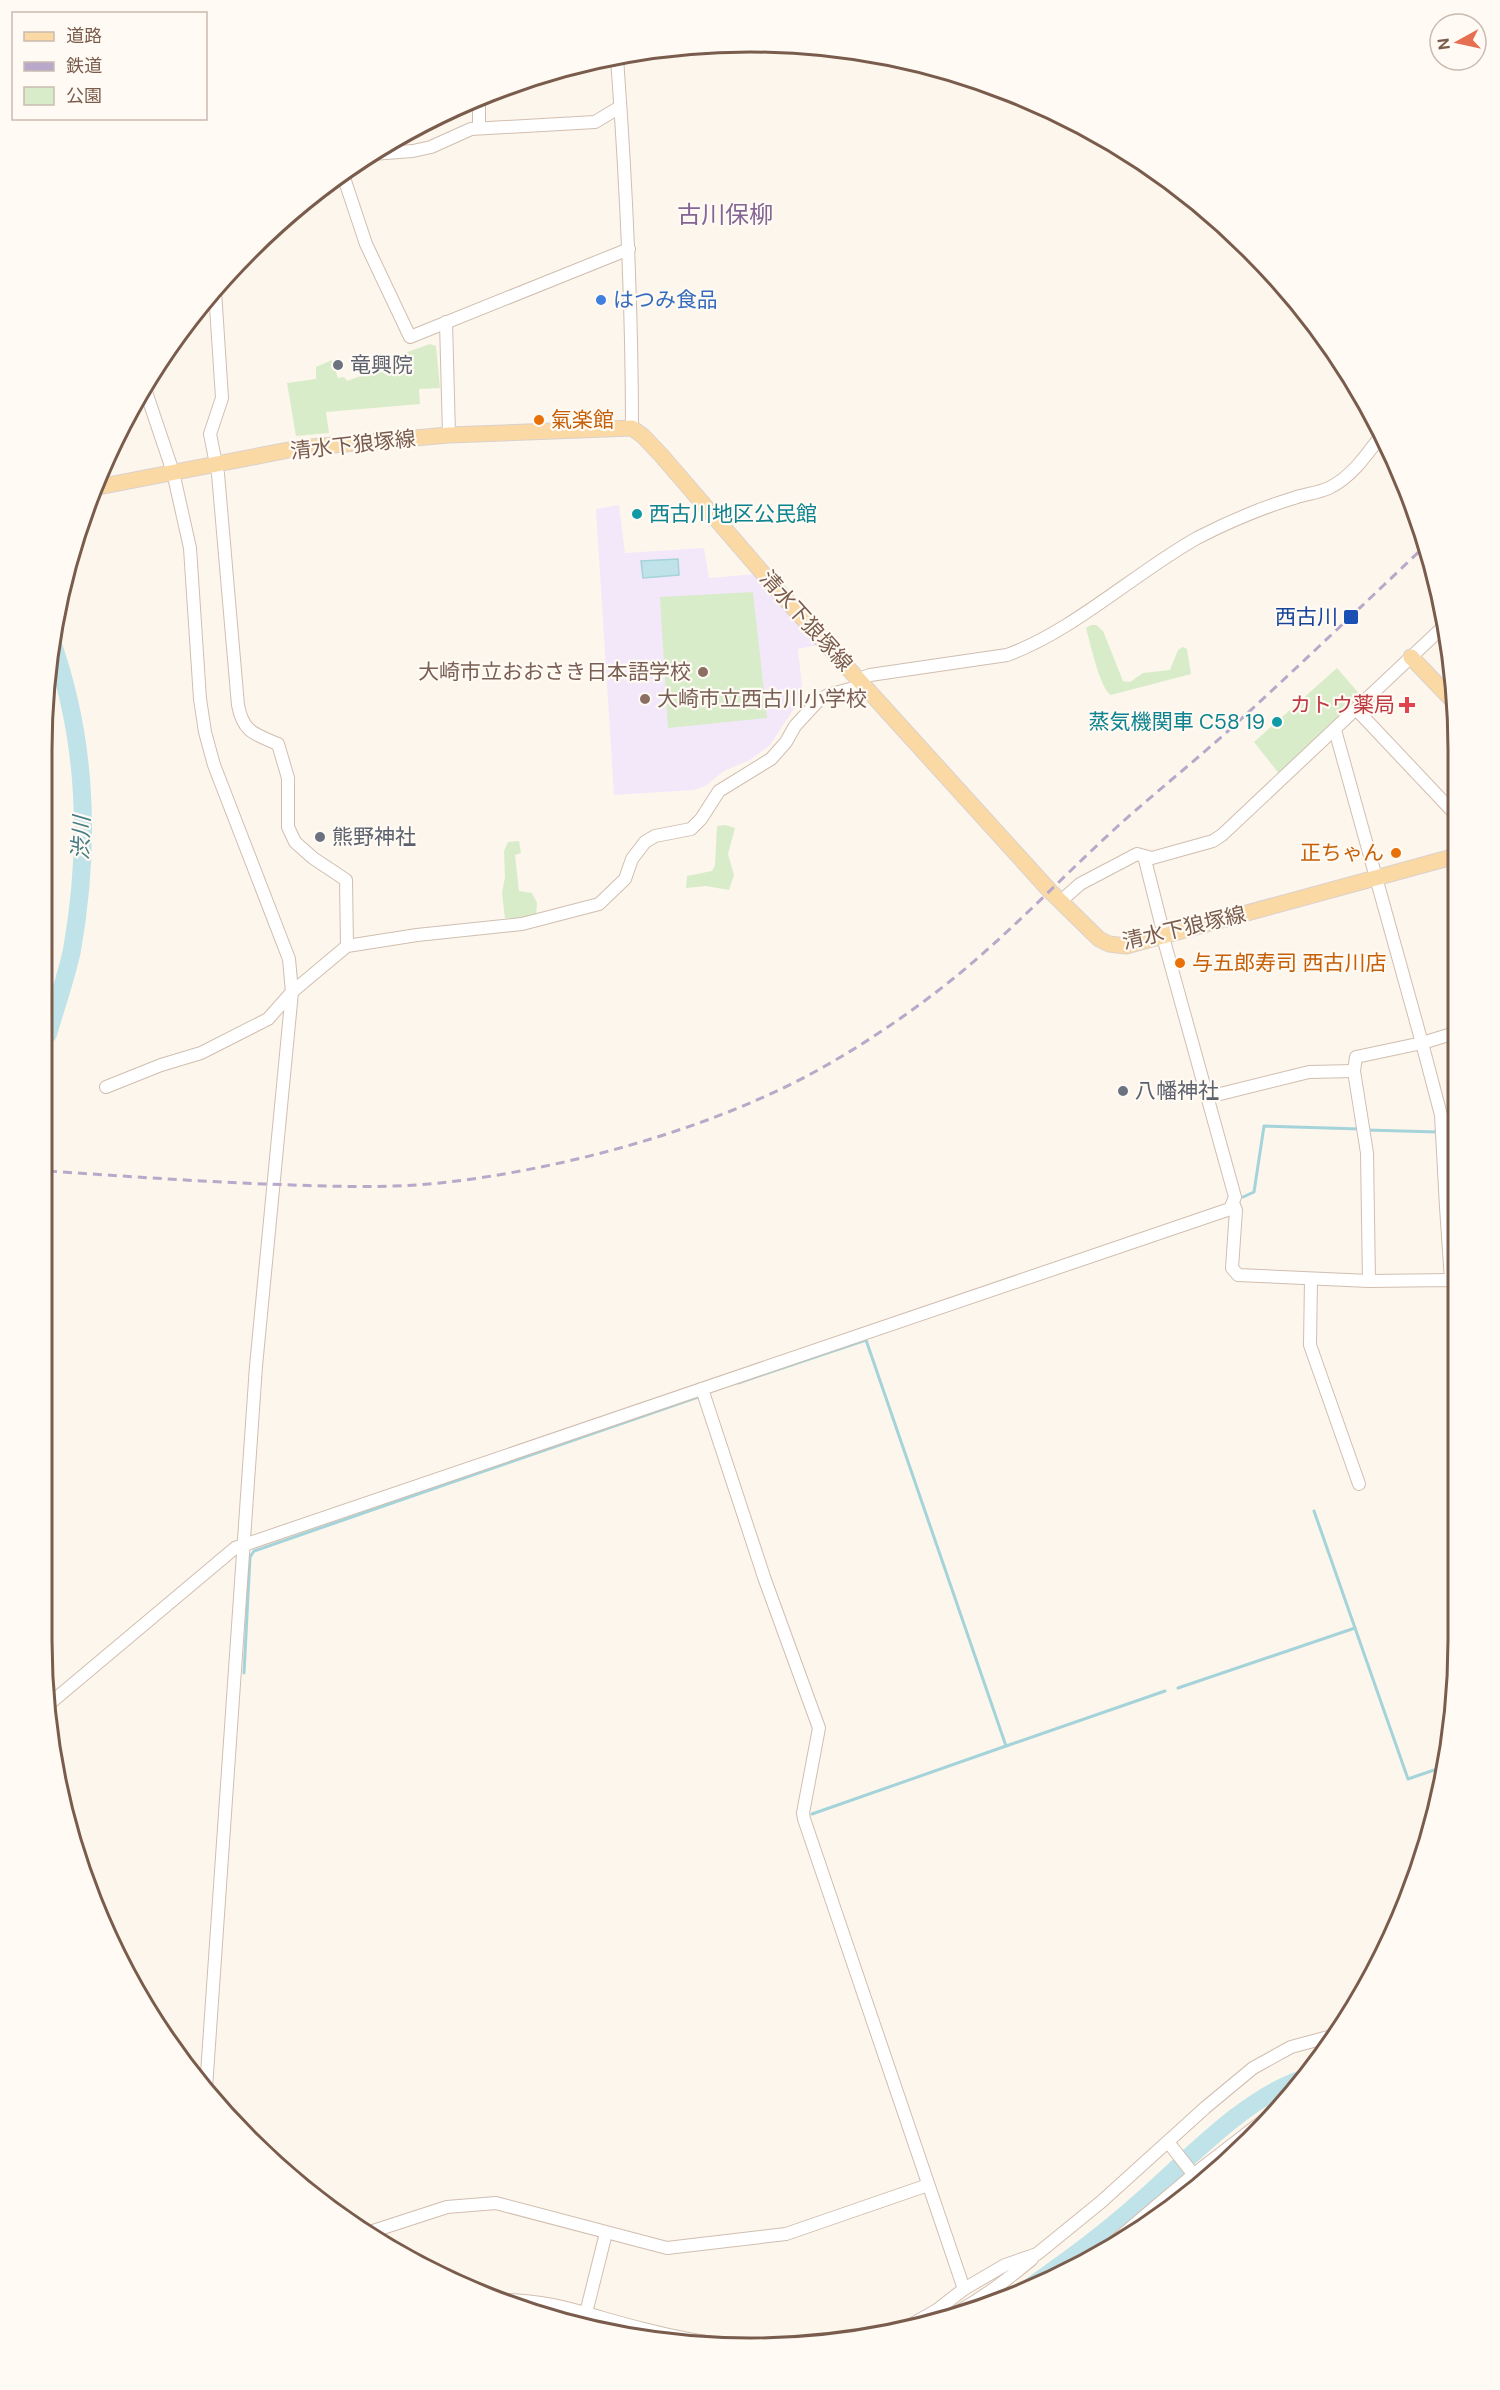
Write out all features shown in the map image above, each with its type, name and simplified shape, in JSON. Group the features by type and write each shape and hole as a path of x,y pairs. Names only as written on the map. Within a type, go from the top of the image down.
{"main road":[{"name":"清水下狼塚線","path":"105,486 299,448 450,435 632,428 643,435 778,592 1061,901 1092,934 1109,944 1126,946 1448,858"},
{"path":"1411,657 1445,693"}],"street":[{"path":"617,65 629,249 632,428"},
{"path":"390,153 431,147 471,129 595,122 620,107"},
{"path":"479,108 479,128"},
{"path":"345,182 366,244 410,338 629,249"},
{"path":"216,302 222,398 210,434 218,474 231,643 241,722 255,735 278,744 288,778 288,827 295,842 313,858 346,880 348,946"},
{"path":"446,322 450,435"},
{"path":"148,398 173,472 190,548 200,699 205,732 214,765 289,959 292,992 274,1161 242,1546 207,2077"},
{"path":"106,1087 161,1065 201,1053 268,1019 292,992 348,946 417,935 522,924 599,904 625,879 632,859 645,842 655,836 691,829 701,819 719,791 771,759 786,742 800,720 818,701 828,695 856,687 859,679 1007,655 1018,651 1068,622 1171,554 1226,523 1293,498 1329,488 1359,464 1376,442"},
{"path":"1061,901 1080,884 1137,854 1152,858 1213,841 1335,730 1437,632"},
{"path":"1356,709 1448,806"},
{"path":"1335,730 1441,1115 1448,1186"},
{"path":"55,1699 235,1548 1230,1209 1236,1197 1163,936 1143,860 1144,856"},
{"path":"1369,1281 1367,1153 1354,1071 1356,1057 1448,1035"},
{"path":"1208,1097 1310,1072 1354,1071"},
{"path":"1233,1203 1236,1210 1232,1268 1234,1274 1369,1281 1448,1281"},
{"path":"1311,1279 1310,1345 1359,1484"},
{"path":"702,1389 765,1580 819,1728 803,1813 804,1819 964,2289"},
{"path":"979,2298 1017,2272 1101,2202 1169,2144 1235,2081 1291,2047 1322,2039"},
{"path":"1169,2144 1195,2177"},
{"path":"378,2230 447,2207 496,2203 667,2248 786,2234 928,2185"},
{"path":"586,2313 606,2233"},
{"path":"929,2314 964,2289 1005,2265 1036,2254"},
{"path":"538,2304 586,2313 638,2328"}],"shaded area":[{"name":"大崎市立おおさき日本語学校","path":"619,505 625,553 704,548 709,578 756,574 818,645 798,649 803,695 770,745 750,760 724,771 705,786 694,790 614,795 596,509"}],"green space":[{"path":"430,344 436,346 440,388 419,389 420,404 326,412 329,433 296,436 287,383 316,379 316,367 332,360 338,378 344,377 347,381 378,370 377,363"},
{"path":"753,592 767,718 668,728 660,597"},
{"path":"1096,625 1103,631 1123,681 1130,682 1143,673 1170,670 1178,650 1183,647 1187,649 1191,674 1111,695 1099,675 1093,654 1086,628"},
{"path":"1337,668 1362,697 1280,775 1254,742"},
{"path":"725,825 735,828 728,854 734,875 729,890 706,886 686,888 687,876 712,871 715,865 717,826"},
{"path":"519,841 521,853 515,855 519,891 532,893 537,903 536,914 521,919 505,918 502,893 505,877 504,851 508,842"}],"water":[{"path":"678,559 679,575 643,578 641,561"}],"waterway":[{"name":"渋川","path":"53,1018 72,950 78,911 83,833 78,756 72,717 58,660"},
{"path":"1243,1197 1254,1192 1264,1126 1360,1129"},
{"path":"1366,1130 1438,1132"},
{"path":"738,1383 866,1340 1006,1746 1165,1691"},
{"path":"244,1673 250,1557 254,1551 698,1397"},
{"path":"1314,1511 1355,1628"},
{"path":"1178,1688 1355,1628 1408,1779 1435,1770"},
{"path":"812,1814 1006,1746"},
{"path":"1062,2264 1115,2223 1239,2114 1286,2086"}],"railway":[{"path":"53,1171 308,1186 440,1183 533,1169 628,1146 722,1115 766,1096 826,1066 864,1043 902,1018 954,978 1118,826 1239,721 1419,552"}],"place":[{"name":"はつみ食品","path":"601,300"},
{"name":"竜興院","path":"338,365"},
{"name":"氣楽館","path":"539,420"},
{"name":"西古川地区公民館","path":"637,514"},
{"name":"西古川","path":"1351,617"},
{"name":"大崎市立おおさき日本語学校","path":"703,672"},
{"name":"大崎市立西古川小学校","path":"645,699"},
{"name":"カトウ薬局","path":"1407,705"},
{"name":"蒸気機関車 C58 19","path":"1277,722"},
{"name":"熊野神社","path":"320,837"},
{"name":"正ちゃん","path":"1396,853"},
{"name":"与五郎寿司 西古川店","path":"1180,963"},
{"name":"八幡神社","path":"1123,1091"}],"district":[{"name":"古川保柳","path":"725,214"}]}
